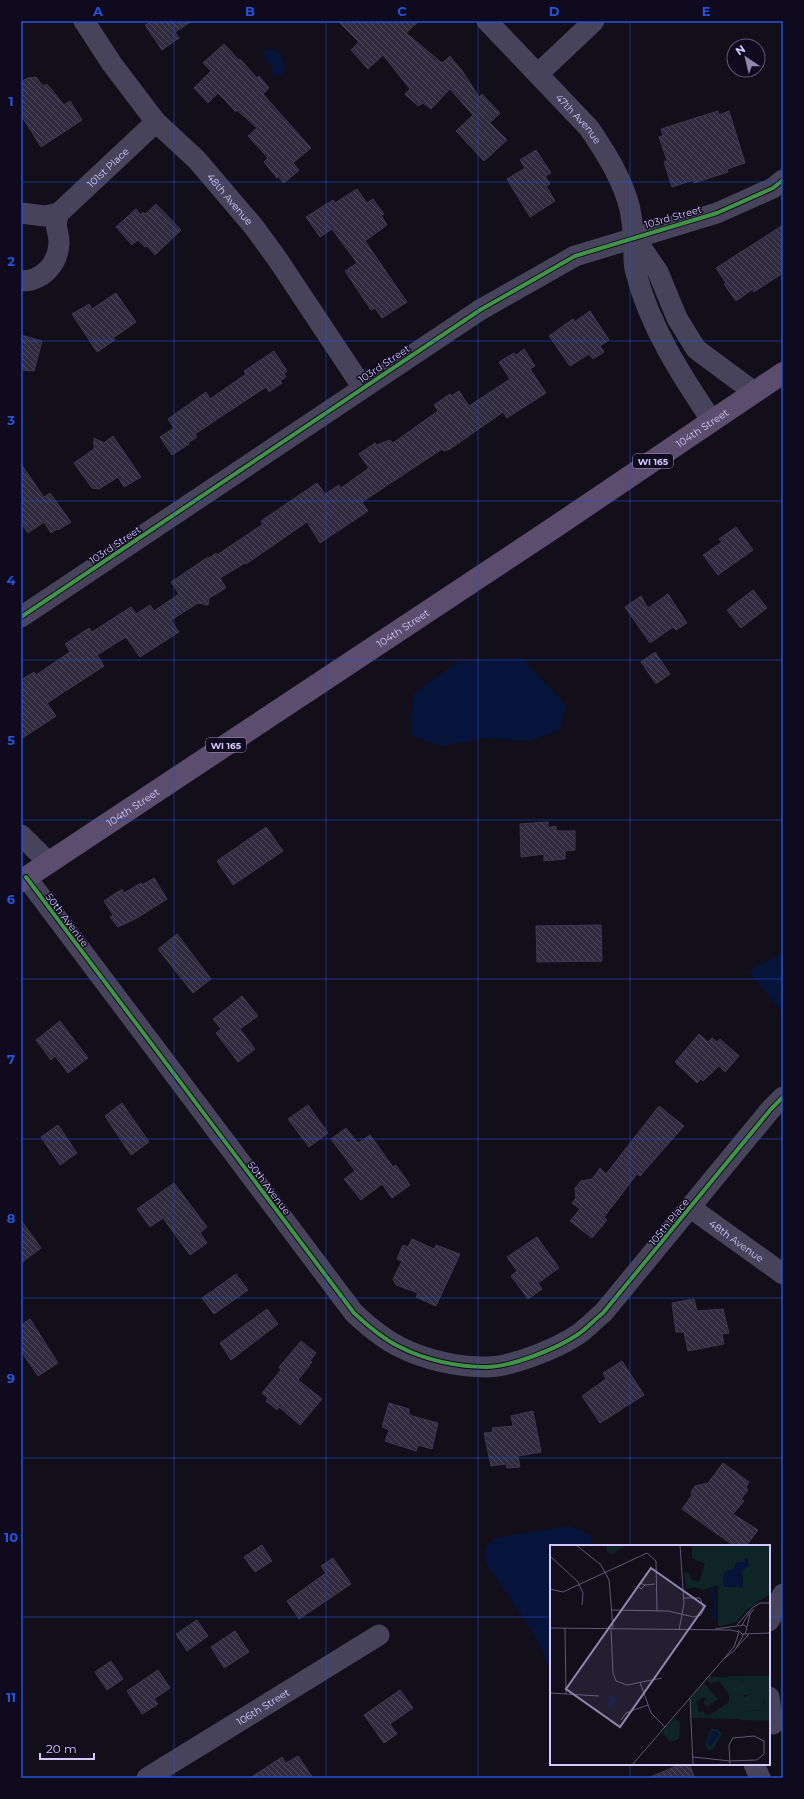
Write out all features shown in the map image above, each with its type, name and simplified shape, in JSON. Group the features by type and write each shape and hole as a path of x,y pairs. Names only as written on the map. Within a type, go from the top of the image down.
{"main road":[{"name":"104th Street","path":"24,879 552,529 783,373"}],"street":[{"name":"48th Avenue","path":"84,21 112,64 156,122 198,160 254,227 363,388"},
{"name":"47th Avenue","path":"487,21 589,128 603,148 619,179 630,208 634,237 635,271 652,317 663,342 687,385 712,421"},
{"path":"538,74 594,21"},
{"name":"101st Place","path":"59,213 156,122"},
{"name":"103rd Street","path":"21,617 480,310 576,256 634,237 718,213 773,188 783,180"},
{"path":"21,213 45,216 59,213"},
{"path":"21,281 31,281 46,274 53,262 58,243 55,223 59,213"},
{"path":"634,237 658,272 677,318 696,349 754,392"},
{"path":"21,835 49,863"},
{"name":"50th Avenue","path":"24,879 354,1313 374,1330 400,1347 423,1356 446,1362 487,1367 543,1353 577,1335"},
{"name":"105th Place","path":"577,1335 603,1313 783,1097"},
{"name":"48th Avenue","path":"691,1208 783,1274"},
{"path":"770,1619 783,1594"},
{"name":"106th Street","path":"147,1778 379,1635"},
{"path":"770,1702 775,1724"},
{"path":"754,1765 760,1778"}],"water":[{"path":"268,49 275,50 284,59 285,71 280,76 273,75 270,63 263,57 264,52"},
{"path":"522,658 566,705 560,730 529,741 487,738 441,746 411,736 413,694 457,662"},
{"path":"783,953 783,1013 748,971"},
{"path":"569,1526 590,1534 593,1545 550,1545 550,1669 533,1632 486,1563 485,1547 495,1538"}],"building":[{"path":"154,21 192,21 175,32 179,38 162,50 145,25"},
{"path":"338,21 419,21 406,33 442,63 450,56 463,72 479,97 482,94 500,113 490,123 507,140 484,161 456,131 473,115 450,89 431,109 423,103 418,106 405,94 410,89 383,55 368,69 351,50 359,42"},
{"path":"224,44 257,78 259,76 269,88 263,94 311,148 293,163 299,170 284,183 278,176 277,178 264,162 268,158 248,136 257,128 237,110 236,112 218,93 208,103 194,88 211,71 203,63"},
{"path":"36,77 43,86 47,84 64,105 70,101 82,120 41,147 21,115 21,82 27,78"},
{"path":"718,111 719,115 729,111 745,163 727,169 728,172 694,183 693,180 672,187 664,162 667,160 659,137 663,136 661,129"},
{"path":"536,150 551,173 545,176 550,184 546,186 555,201 530,217 507,179 525,168 520,160"},
{"path":"357,189 367,203 373,199 384,214 381,215 387,225 365,241 407,302 382,318 375,308 371,310 345,271 357,263 332,229 320,237 306,217 333,200 335,203"},
{"path":"156,204 181,230 155,255 147,246 145,247 138,240 132,245 116,227 136,209 141,215 143,212 145,214"},
{"path":"783,225 783,273 754,292 753,289 736,301 724,284 726,283 716,268"},
{"path":"116,293 136,322 113,338 115,340 97,352 72,314 89,304 92,309"},
{"path":"590,311 609,340 600,346 604,352 593,359 589,354 570,366 549,336 573,319 574,322"},
{"path":"21,335 42,341 34,371 21,370"},
{"path":"524,349 535,366 530,369 546,393 507,418 503,412 450,449 444,451 442,449 362,502 368,511 320,543 307,522 246,564 245,563 220,578 226,588 209,598 208,605 198,603 171,620 179,632 140,657 126,637 97,655 104,666 47,703 56,716 21,739 21,680 34,672 36,675 70,652 65,644 89,628 92,632 131,607 136,614 150,605 154,611 179,594 171,582 208,557 209,558 216,553 217,555 263,524 261,521 317,483 325,494 339,485 341,488 369,468 359,454 375,443 377,445 390,440 393,443 438,411 434,405 450,394 451,396 459,391 469,406 510,379 499,362 514,353 516,355"},
{"path":"274,351 287,371 284,374 286,377 280,381 282,383 269,392 266,387 195,434 197,437 172,455 160,437 174,428 168,419 206,392 210,399 246,374 244,371"},
{"path":"113,436 141,477 124,487 118,477 99,489 92,488 74,463 94,449 94,438 104,443"},
{"path":"21,464 44,497 50,493 71,522 51,533 44,522 28,533 21,523"},
{"path":"736,527 753,550 718,575 703,555 722,542 719,539"},
{"path":"753,590 767,608 741,628 727,610"},
{"path":"668,594 687,623 676,630 673,627 650,643 625,607 641,596 648,608"},
{"path":"655,652 670,674 656,684 641,662"},
{"path":"548,822 548,828 556,826 556,831 575,831 575,850 565,851 565,859 544,861 544,854 521,857 520,824"},
{"path":"266,827 283,851 233,885 217,861"},
{"path":"154,878 167,899 137,918 118,927 110,917 113,915 104,901 122,889 124,893 141,883 142,885"},
{"path":"601,925 602,961 537,962 536,926"},
{"path":"177,934 211,979 193,993 158,949"},
{"path":"242,996 258,1016 240,1029 255,1049 238,1062 216,1033 221,1029 213,1019"},
{"path":"60,1021 88,1058 68,1073 55,1056 51,1060 36,1040"},
{"path":"699,1034 708,1042 712,1038 717,1042 720,1039 739,1056 725,1072 719,1066 703,1081 701,1079 697,1083 675,1062"},
{"path":"122,1103 149,1142 131,1155 105,1116"},
{"path":"308,1105 328,1133 309,1147 288,1119"},
{"path":"659,1106 684,1126 640,1176 637,1174 604,1217 607,1220 592,1238 570,1221 580,1209 572,1203 576,1198 575,1188 581,1181 592,1179 600,1168 606,1174"},
{"path":"58,1125 77,1153 60,1165 41,1137"},
{"path":"346,1128 358,1143 370,1135 393,1167 396,1165 410,1185 392,1198 382,1184 361,1200 344,1179 355,1171 331,1139"},
{"path":"174,1183 207,1227 200,1233 207,1243 190,1255 163,1218 150,1227 137,1209"},
{"path":"21,1220 41,1248 21,1263"},
{"path":"537,1237 559,1268 538,1283 542,1289 528,1299 511,1276 517,1271 507,1257"},
{"path":"412,1239 434,1249 436,1245 460,1254 436,1306 416,1297 418,1293 396,1285 393,1279 402,1261 397,1259 403,1245 408,1247"},
{"path":"236,1274 248,1290 214,1314 202,1298"},
{"path":"694,1299 697,1311 723,1309 729,1333 722,1334 724,1344 688,1351 684,1332 676,1332 672,1303"},
{"path":"267,1309 278,1324 231,1360 220,1343"},
{"path":"30,1319 58,1363 38,1376 21,1351 21,1325"},
{"path":"301,1341 316,1353 310,1361 312,1362 298,1380 322,1399 300,1425 279,1407 277,1410 266,1401 268,1398 262,1393 281,1370 279,1367"},
{"path":"622,1361 644,1395 600,1423 582,1396 606,1379 603,1373"},
{"path":"389,1403 409,1409 409,1415 438,1423 432,1449 418,1445 416,1451 385,1441 389,1430 382,1427"},
{"path":"533,1411 541,1452 518,1456 520,1467 507,1468 506,1464 491,1466 484,1433 493,1432 492,1428 513,1426 511,1416"},
{"path":"723,1463 749,1482 746,1487 748,1490 741,1499 744,1501 733,1514 758,1530 747,1545 733,1545 682,1509 692,1495 691,1492 695,1486 708,1483"},
{"path":"262,1545 272,1561 255,1572 244,1557"},
{"path":"333,1558 351,1584 299,1619 287,1601 326,1573 321,1566"},
{"path":"197,1620 208,1636 187,1651 176,1634"},
{"path":"235,1631 249,1652 224,1668 211,1647"},
{"path":"111,1661 123,1679 107,1690 95,1672"},
{"path":"158,1670 170,1688 154,1699 158,1704 142,1714 127,1691"},
{"path":"400,1690 413,1708 390,1724 397,1734 384,1743 364,1715"},
{"path":"298,1756 313,1778 250,1778 282,1757 286,1763"},
{"path":"679,1765 689,1765 695,1778 648,1778"}],"cycle path":[{"path":"21,617 480,310 575,256 717,213 773,188 783,180"},
{"path":"26,877 354,1313 370,1327 394,1344 420,1356 464,1366 496,1366 520,1361 546,1351 580,1333 603,1313 771,1109 783,1097"}]}
